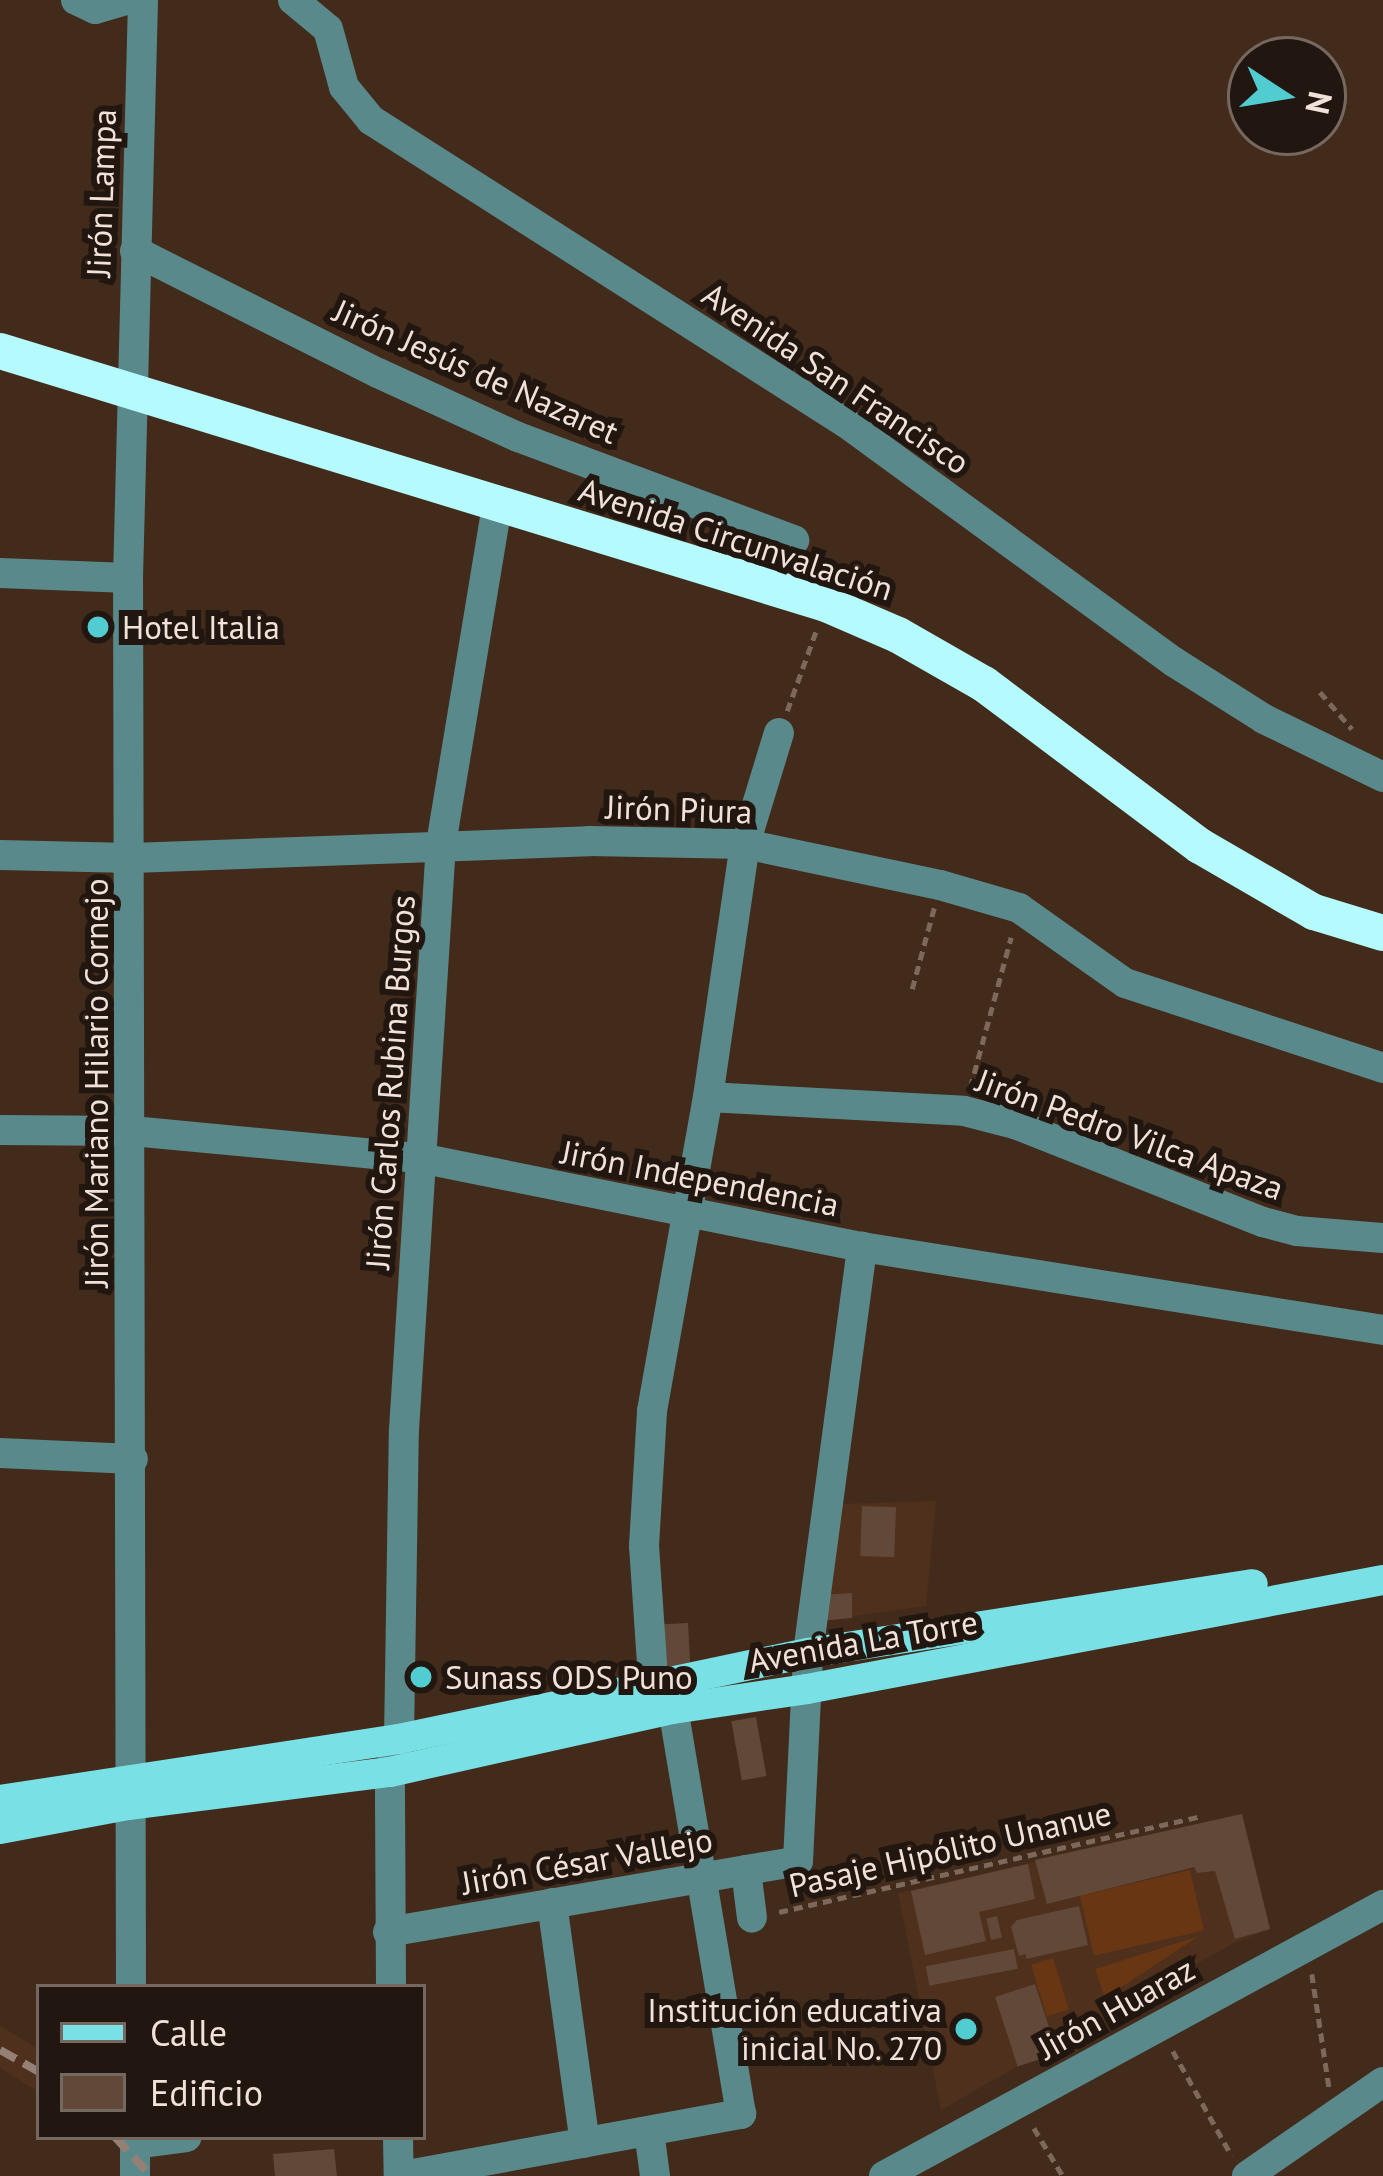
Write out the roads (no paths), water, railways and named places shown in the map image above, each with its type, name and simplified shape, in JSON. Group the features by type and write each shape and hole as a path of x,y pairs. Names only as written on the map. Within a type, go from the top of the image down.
{"highway":[{"name":"Avenida Circunvalación","path":"0,351 826,604 898,635 984,684 1219,857 1314,912 1383,933"}],"main road":[{"name":"Avenida La Torre","path":"0,1800 390,1772 660,1702 808,1653 950,1635 1383,1563"},
{"name":"Avenida La Torre","path":"0,1829 127,1791 399,1739 660,1702 807,1689 1383,1580"}],"street":[{"path":"76,0 95,9 127,0"},
{"name":"Jirón Lampa","path":"133,388 143,0"},
{"name":"Avenida San Francisco","path":"293,0 328,28 344,87 371,120 846,423 1210,685 1264,719 1383,777"},
{"name":"Jirón Jesús de Nazaret","path":"135,251 378,374 518,436 794,540"},
{"name":"Jirón Mariano Hilario Cornejo","path":"127,1791 133,1459 128,578 133,388"},
{"name":"Jirón Carlos Rubina Burgos","path":"391,1984 390,1772 399,1739 404,1430 441,844 498,501"},
{"path":"0,573 128,578"},
{"path":"398,2140 400,2176 741,2114 701,1878 660,1702 644,1546 648,1458 745,844 779,733"},
{"name":"Jirón Piura","path":"0,855 132,858 441,844 745,844 940,885 1018,908 1125,983 1383,1068"},
{"name":"Jirón Pedro Vilca Apaza","path":"708,1097 964,1111 1015,1124 1263,1222 1297,1231 1383,1238"},
{"name":"Jirón Independencia","path":"0,1130 132,1131 420,1158 862,1247 1383,1330"},
{"path":"807,1689 862,1247"},
{"path":"0,1453 133,1459"},
{"name":"Jirón César Vallejo","path":"388,1932 798,1862 807,1689"},
{"path":"127,1791 131,1984"},
{"path":"746,1870 752,1918"},
{"path":"552,1904 585,2143"},
{"name":"Jirón Huaraz","path":"884,2176 1383,1905"},
{"path":"1240,2167 1334,2120 1383,2081"},
{"path":"649,2131 655,2176"},
{"path":"135,2140 135,2176"}],"railway":[{"path":"0,2050 36,2070"},
{"path":"118,2140 151,2176"}],"place":[{"name":"Hotel Italia","path":"98,627"},
{"name":"Sunass ODS Puno","path":"421,1677"},
{"name":"Institución educativa inicial No. 270","path":"966,2029"}]}
